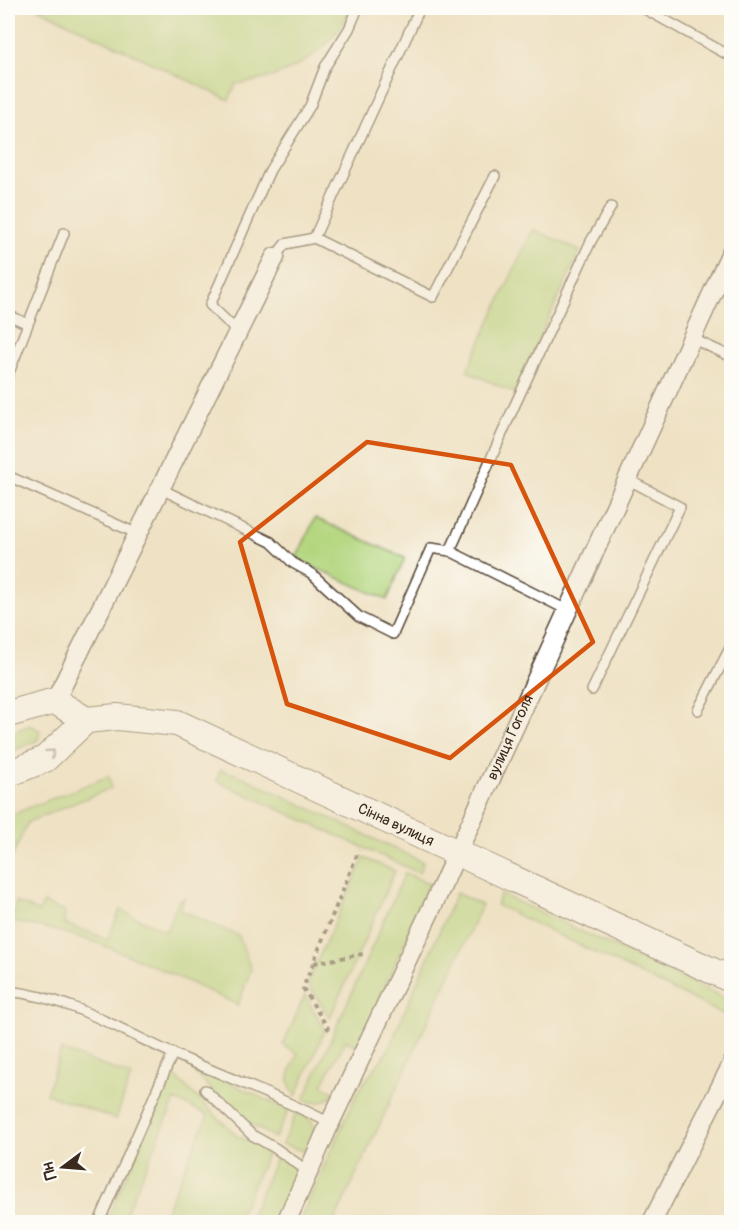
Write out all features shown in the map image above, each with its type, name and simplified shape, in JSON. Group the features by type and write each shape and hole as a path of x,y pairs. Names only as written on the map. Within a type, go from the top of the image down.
{"main road":[{"path":"8,714 55,701 86,720 45,759 8,774"},
{"name":"Сінна вулиця","path":"86,720 117,717 177,723 732,980"}],"street":[{"name":"вулиця Гоголя","path":"286,1222 732,250"},
{"path":"55,701 275,257"},
{"path":"652,1222 732,1064"}],"lane":[{"path":"238,333 210,305 270,170 310,106 325,67 349,29 358,8"},
{"path":"314,238 420,8"},
{"path":"643,8 732,57"},
{"path":"275,257 285,244 314,238 433,297 495,176"},
{"path":"450,551 547,335 591,241 610,207"},
{"path":"8,375 64,233"},
{"path":"8,315 28,324"},
{"path":"691,339 732,357"},
{"path":"8,476 138,534"},
{"path":"592,690 680,507 627,479"},
{"path":"161,489 271,542 293,563 311,573 359,617 393,634 431,548 450,551 567,610"},
{"path":"698,710 732,644"},
{"path":"8,991 41,996 105,1019 173,1053 294,1104 330,1123"},
{"path":"99,1222 173,1053"},
{"path":"205,1090 252,1135 309,1172"}],"path":[{"path":"329,1030 303,988 360,850"},
{"path":"313,963 363,954"}],"highlighted area":[{"path":"367,442 511,465 593,642 450,758 287,704 240,542"}],"green space":[{"path":"37,8 351,8 331,39 319,51 289,70 236,84 229,100"},
{"path":"533,229 580,251 514,393 467,371"},
{"path":"315,518 405,558 387,600 296,559"},
{"path":"33,726 40,731 38,740 8,753 8,734"},
{"path":"220,770 239,775 423,862 419,873 217,781"},
{"path":"109,776 111,788 28,822 12,857 8,859 8,816"},
{"path":"364,858 395,871 330,1018 307,983"},
{"path":"405,873 430,884 359,1046 345,1041 322,1085 335,1093 321,1102 304,1100"},
{"path":"456,893 482,905 334,1222 299,1222 358,1091 387,1052"},
{"path":"501,894 731,1001 731,1018 496,905"},
{"path":"184,898 180,910 239,936 251,970 238,1005 100,944 42,927 12,922 16,902 39,912 44,903 65,912 64,924 107,940 120,910 166,931 178,901"},
{"path":"305,995 325,1030 296,1096 289,1085 289,1075 298,1054 283,1045"},
{"path":"61,1050 131,1076 116,1119 46,1094"},
{"path":"198,1068 289,1110 275,1138 238,1117 192,1070"},
{"path":"172,1073 237,1136 269,1150 236,1222 161,1222 208,1115 175,1100 122,1222 106,1222"},
{"path":"297,1112 312,1121 314,1130 311,1142 302,1151 282,1144"},
{"path":"277,1156 291,1163 299,1175 277,1222 248,1222"}]}
